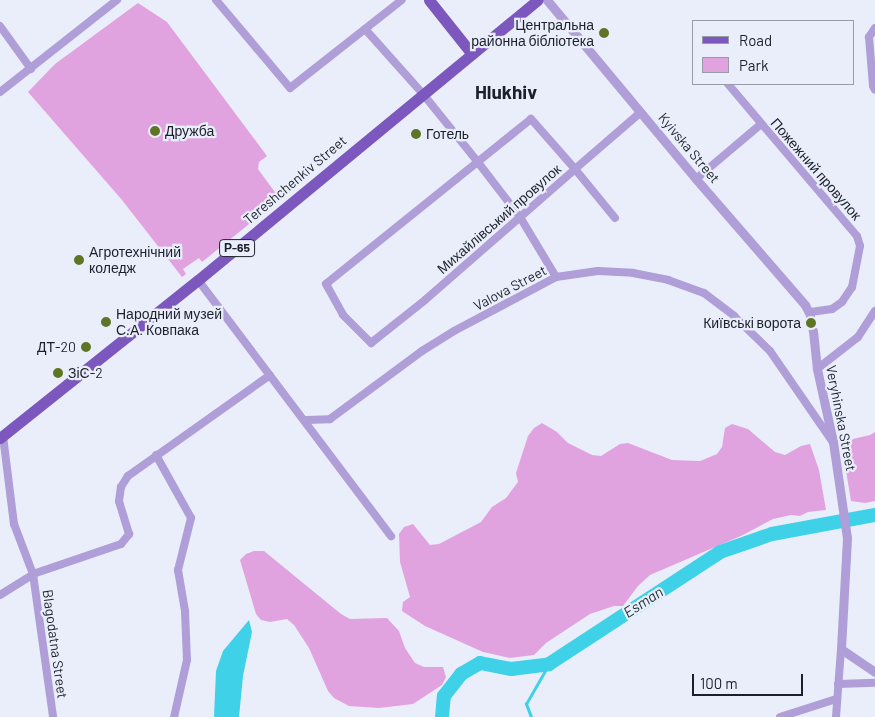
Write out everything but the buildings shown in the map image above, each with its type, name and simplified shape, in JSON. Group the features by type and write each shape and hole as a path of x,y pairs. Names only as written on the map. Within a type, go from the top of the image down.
{"main road":[{"path":"429,0 472,54"},
{"name":"Tereshchenkiv Street","path":"1,437 198,280 538,0"}],"street":[{"path":"0,92 118,0"},
{"path":"216,0 290,88 402,0"},
{"name":"Kyivska Street","path":"547,0 810,314"},
{"path":"0,26 31,69"},
{"path":"875,28 869,37 875,90"},
{"path":"365,29 424,94 478,161 520,217 556,277"},
{"name":"Пожежний провулок","path":"729,85 857,236 860,246 852,287 842,302 832,309 810,314"},
{"name":"Михайлівський провулок","path":"478,161 326,284 343,315 372,344 640,112"},
{"path":"478,161 531,119 615,218"},
{"path":"696,179 761,124"},
{"name":"Valova Street","path":"306,420 330,419 422,351 454,331 556,277 598,271 633,273 668,280 704,293 734,316 770,351 833,442"},
{"path":"198,280 306,420 391,536"},
{"path":"817,369 858,336 875,311"},
{"name":"Veryhinska Street","path":"813,331 817,369 833,442 847,538 841,649"},
{"path":"174,717 187,660 184,611 178,570 191,518 156,455 270,375"},
{"name":"Blagodatna Street","path":"1,437 14,524 33,574 53,717"},
{"name":"Blagodatna Street","path":"33,574 121,544 129,534 119,501 120,487 128,476 156,455"},
{"path":"0,595 33,574"},
{"path":"836,717 841,649 875,672"},
{"path":"838,684 875,683"},
{"path":"780,717 836,699"}],"green space":[{"name":"Дружба","path":"138,3 167,22 267,156 259,162 258,169 280,199 202,262 199,258 183,269 186,274 182,277 122,200 28,92 55,64"},
{"path":"542,423 557,432 568,443 592,455 601,456 620,444 628,443 672,460 700,461 717,454 722,447 725,428 732,424 748,429 775,452 785,455 801,446 810,444 819,470 826,510 808,512 800,516 791,515 773,519 743,535 650,575 638,586 623,606 614,606 590,614 546,643 534,655 510,658 483,652 425,626 402,611 403,602 410,597 400,562 399,534 404,527 413,524 430,545 439,544 481,522 492,507 506,498 518,482 516,473 528,436 534,428"},
{"path":"875,432 875,501 865,503 851,501 843,452 853,439"},
{"path":"254,551 264,551 341,614 350,619 387,618 399,631 405,648 415,663 424,667 443,667 446,677 442,685 413,704 379,708 349,706 334,698 328,691 309,648 294,625 287,619 270,622 261,620 256,614 240,560 246,554"}],"water":[{"path":"249,620 252,632 243,676 239,717 214,717 216,671 223,651"}],"waterway":[{"name":"Esman","path":"442,717 444,696 461,674 480,663 511,669 549,664 720,552 772,534 875,515"},
{"path":"531,717 526,704 549,664"}],"tunnel":[{"path":"810,315 813,331"}],"place":[{"name":"Центральна районна бібліотека","path":"604,33"},
{"name":"Дружба","path":"155,131"},
{"name":"Готель","path":"416,134"},
{"name":"Агротехнічний коледж","path":"79,260"},
{"name":"Народний музей С.А. Ковпака","path":"106,322"},
{"name":"Київські ворота","path":"811,323"},
{"name":"ДТ-20","path":"86,347"},
{"name":"ЗіС-2","path":"58,373"}],"district":[{"name":"Hlukhiv","path":"506,92"}]}
